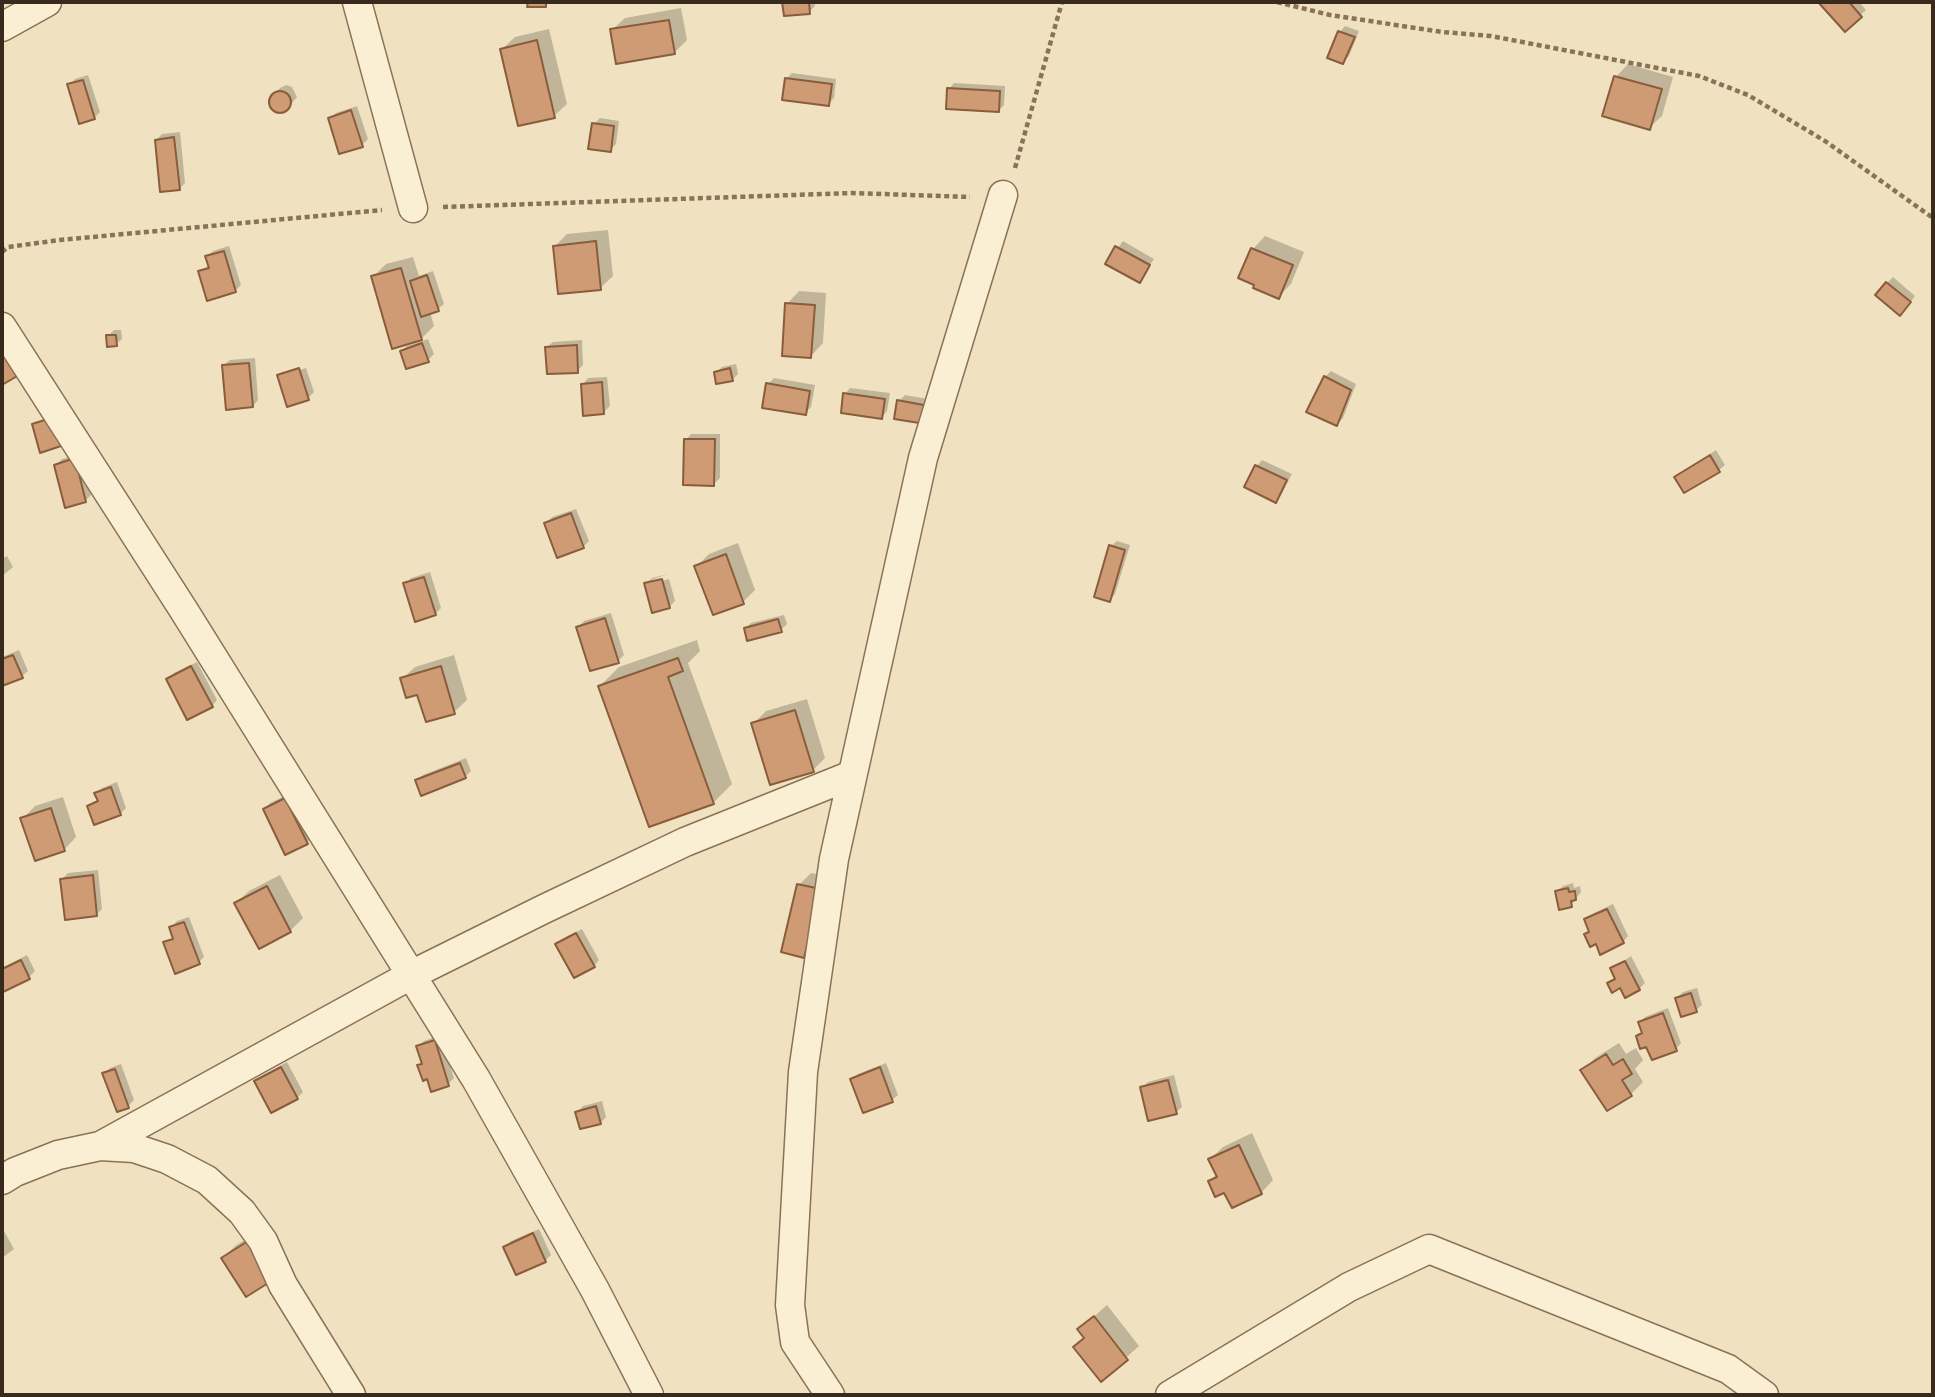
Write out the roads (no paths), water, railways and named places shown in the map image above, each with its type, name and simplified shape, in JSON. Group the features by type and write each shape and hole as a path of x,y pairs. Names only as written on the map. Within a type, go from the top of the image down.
{"street":[{"path":"2,27 47,2"},
{"path":"357,2 413,208"},
{"path":"830,1395 795,1342 790,1305 803,1072 834,859 923,458 1003,195"},
{"path":"2,327 183,609 496,1114 596,1290 649,1395"},
{"path":"2,1180 15,1172 58,1156 100,1146 411,975 685,842 852,775"},
{"path":"100,1146 134,1149 167,1159 207,1180 242,1212 263,1241 283,1285 351,1395"},
{"path":"1170,1395 1349,1287 1429,1249 1728,1369 1764,1395"}]}
